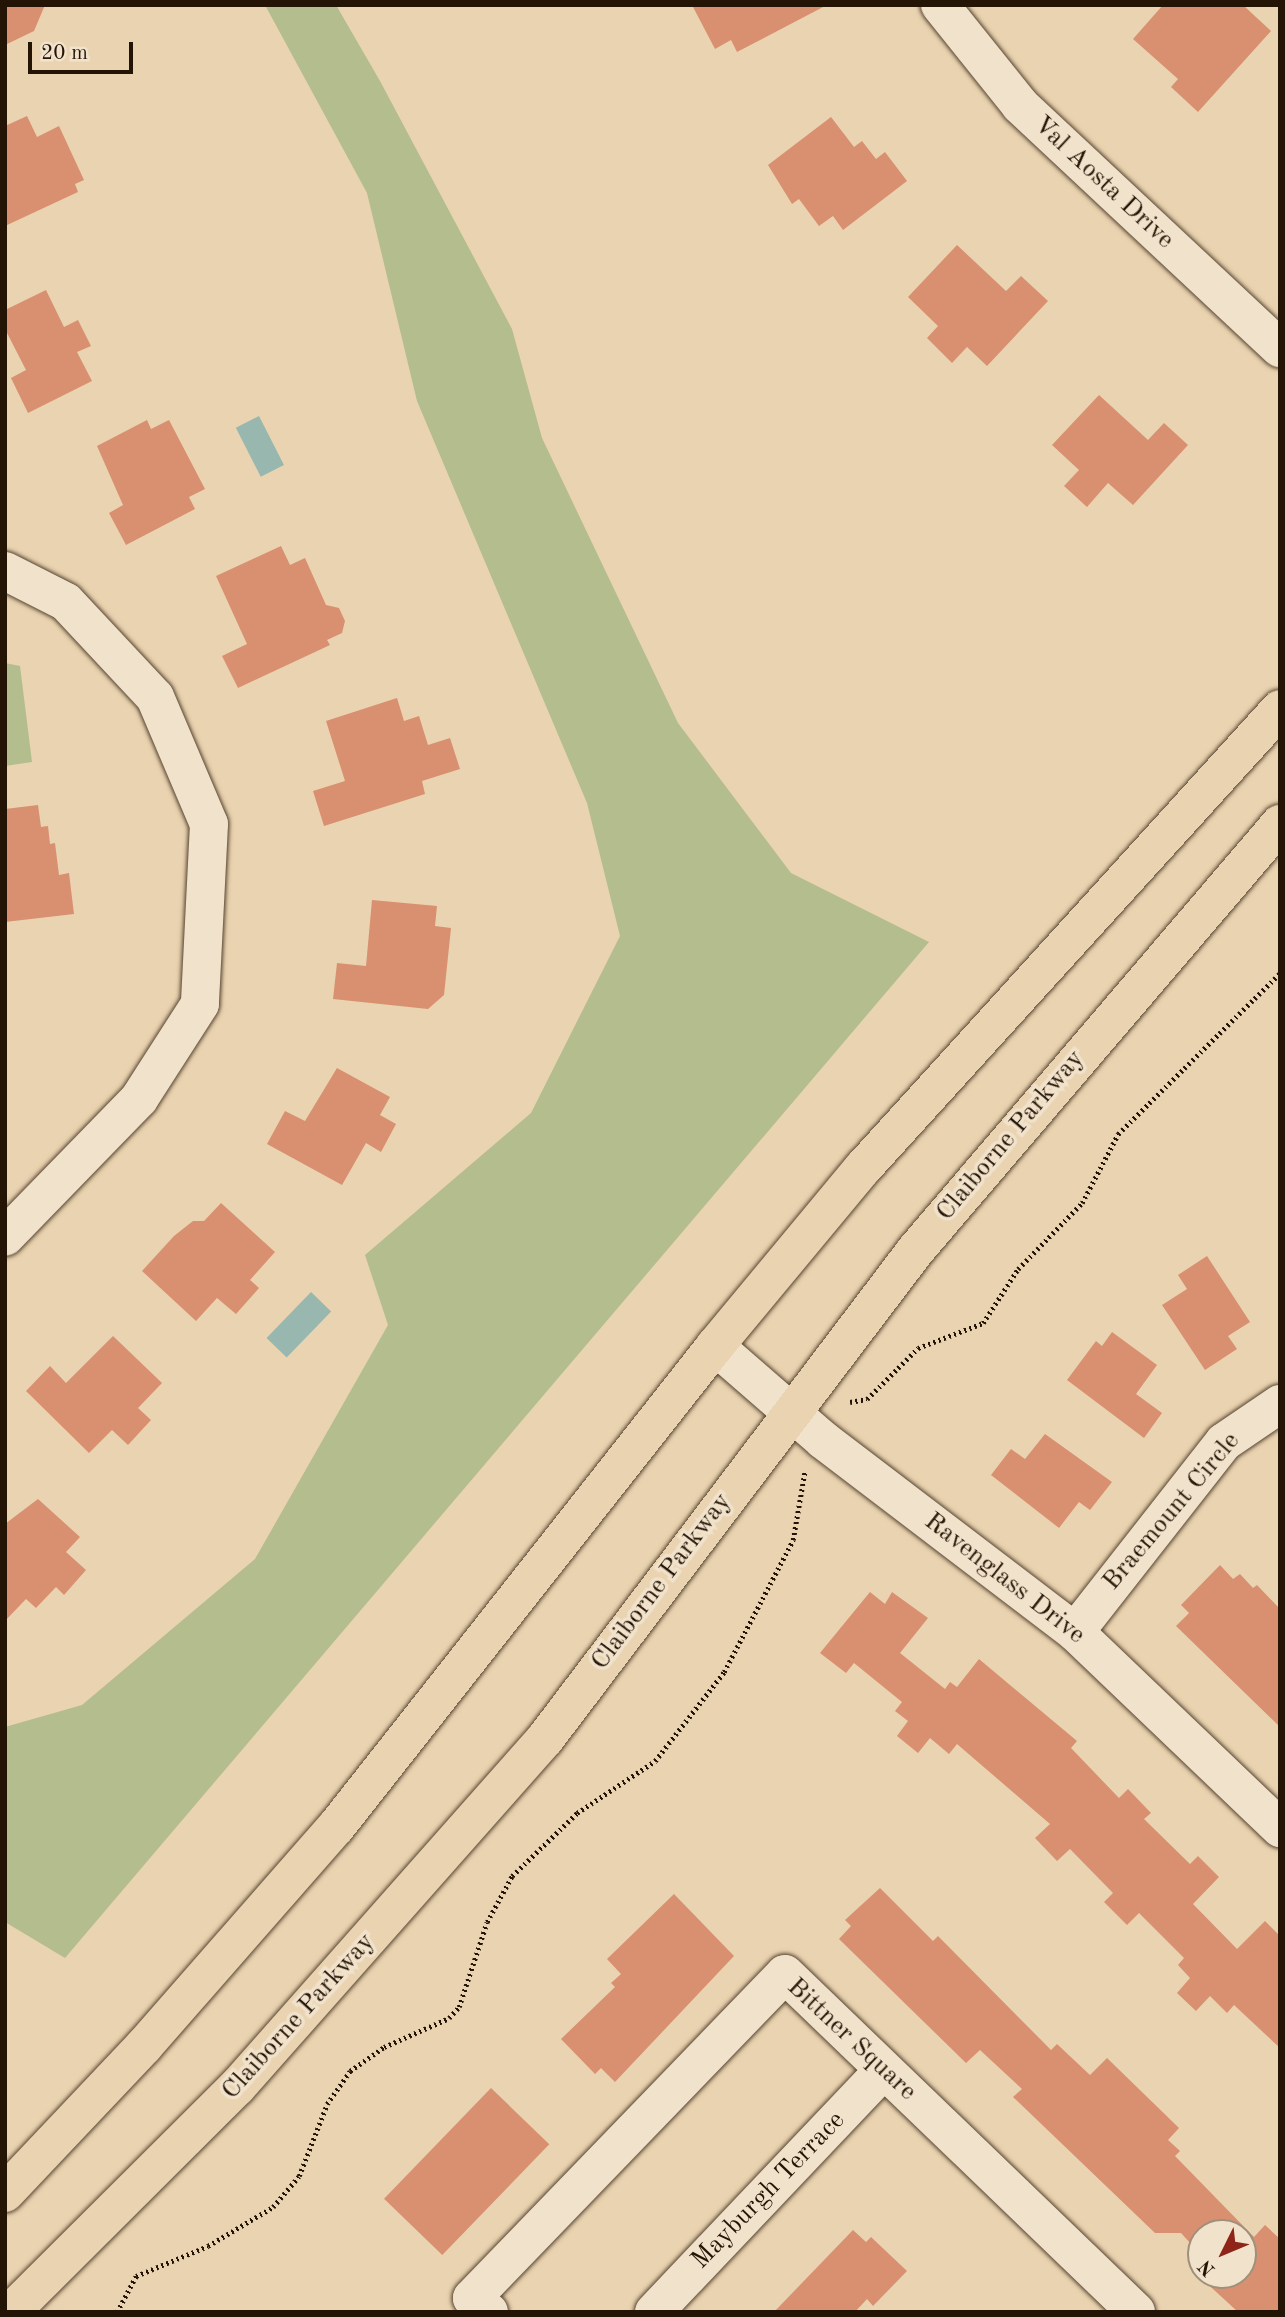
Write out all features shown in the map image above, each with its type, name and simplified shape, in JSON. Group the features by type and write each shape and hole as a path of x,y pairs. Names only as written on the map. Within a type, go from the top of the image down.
{"main road":[{"path":"5,2193 144,2046 336,1827 715,1346 1002,1009 1280,709"},
{"name":"Claiborne Parkway","path":"11,2312 237,2087 520,1768 790,1409 1039,1100 1280,824"}],"street":[{"name":"Val Aosta Drive","path":"940,5 1020,105 1280,348"},
{"path":"5,571 66,602 155,697 209,824 200,1004 139,1099 5,1237"},
{"name":"Ravenglass Drive","path":"715,1346 823,1440 1075,1632 1280,1828"},
{"name":"Braemount Circle","path":"1075,1632 1224,1442 1280,1404"},
{"name":"Bittner Square","path":"489,2312 472,2298 785,1974 1136,2312"},
{"name":"Mayburgh Terrace","path":"654,2312 884,2070"}],"path":[{"path":"117,2312 136,2276 208,2246 273,2207 299,2176 327,2104 350,2071 384,2047 449,2018 459,2007 487,1922 512,1876 577,1813 655,1762 724,1672 793,1539 803,1503 803,1475 843,1405 867,1399 905,1356 983,1323 1018,1269 1082,1203 1118,1134 1280,973"}],"green space":[{"path":"265,5 336,5 380,81 512,329 542,438 678,723 791,873 929,942 65,1958 5,1922 5,1727 82,1705 255,1559 388,1325 365,1255 531,1113 620,936 587,803 417,401 367,193"},
{"path":"5,663 20,666 32,762 5,766"}],"water":[{"path":"259,416 284,465 261,477 236,428"},
{"path":"311,1292 331,1311 287,1357 267,1338"}],"building":[{"path":"5,5 45,5 34,31 5,45"},
{"path":"692,5 827,5 737,52 731,40 715,49"},
{"path":"1163,5 1243,5 1271,31 1198,112 1171,87 1178,79 1133,39"},
{"path":"27,116 37,137 59,126 84,180 75,184 78,192 5,226 5,126"},
{"path":"831,117 854,147 862,141 876,159 885,152 907,181 843,230 833,216 819,226 799,199 792,204 768,165"},
{"path":"957,245 1006,291 1021,276 1048,301 987,366 967,347 952,363 927,338 938,326 908,297"},
{"path":"46,290 64,327 78,320 91,346 77,352 92,381 28,413 11,378 26,370 5,329 5,310"},
{"path":"1099,395 1148,440 1164,423 1188,445 1133,505 1108,483 1087,507 1064,486 1079,470 1052,445"},
{"path":"147,420 151,429 169,420 205,489 189,497 195,509 126,545 109,513 123,505 97,446"},
{"path":"281,546 290,565 305,558 326,605 339,608 345,621 342,633 327,640 330,645 238,688 222,656 247,644 216,576"},
{"path":"397,698 404,721 419,716 428,745 450,738 460,769 422,781 425,794 324,826 313,791 345,781 326,721"},
{"path":"38,805 41,827 48,826 50,844 55,843 59,875 69,873 74,914 5,922 5,809"},
{"path":"372,900 437,906 435,926 451,928 444,995 428,1009 333,999 337,963 366,966"},
{"path":"337,1068 390,1097 380,1115 396,1124 381,1152 366,1143 342,1185 267,1144 285,1111 305,1121"},
{"path":"221,1203 275,1252 250,1280 259,1288 236,1314 217,1298 196,1321 142,1271 174,1236 193,1221 204,1221"},
{"path":"1207,1256 1250,1322 1228,1336 1237,1349 1205,1370 1162,1305 1187,1289 1178,1275"},
{"path":"1112,1332 1157,1365 1136,1394 1162,1413 1144,1438 1067,1380 1096,1341 1102,1346"},
{"path":"113,1336 162,1383 138,1408 151,1420 128,1445 112,1430 89,1453 26,1391 50,1366 66,1383"},
{"path":"1045,1434 1112,1482 1090,1510 1079,1502 1059,1528 991,1475 1011,1449 1025,1459"},
{"path":"38,1499 80,1537 66,1552 86,1570 64,1595 56,1587 36,1608 26,1599 5,1621 5,1524"},
{"path":"1220,1565 1233,1579 1240,1574 1253,1588 1257,1585 1280,1609 1280,1727 1176,1626 1189,1613 1181,1605"},
{"path":"870,1592 885,1604 892,1592 928,1618 900,1653 945,1689 950,1682 957,1687 979,1659 1077,1741 1071,1748 1119,1798 1128,1789 1151,1813 1144,1819 1190,1864 1198,1856 1219,1877 1193,1904 1237,1949 1265,1921 1280,1936 1280,2048 1234,2005 1227,2013 1210,1996 1196,2011 1177,1993 1190,1978 1178,1965 1184,1958 1139,1913 1127,1925 1104,1902 1113,1893 1070,1849 1057,1861 1035,1838 1050,1824 957,1744 949,1754 930,1738 918,1753 897,1736 908,1721 895,1711 902,1702 854,1663 846,1673 820,1653"},
{"path":"880,1888 933,1941 938,1936 1051,2050 1057,2044 1090,2075 1107,2058 1179,2128 1168,2140 1180,2151 1175,2156 1236,2219 1187,2219 1187,2240 1181,2233 1155,2233 1013,2097 1022,2089 980,2050 966,2063 839,1939 851,1926 845,1920"},
{"path":"674,1894 734,1956 615,2082 601,2068 595,2074 561,2039 615,1987 611,1983 621,1974 607,1959"},
{"path":"491,2088 549,2144 442,2255 384,2199"},
{"path":"1265,2225 1280,2239 1280,2312 1238,2312 1213,2289 1257,2289 1257,2234"},
{"path":"853,2230 866,2242 871,2237 907,2271 873,2306 867,2299 855,2312 774,2312"}]}
